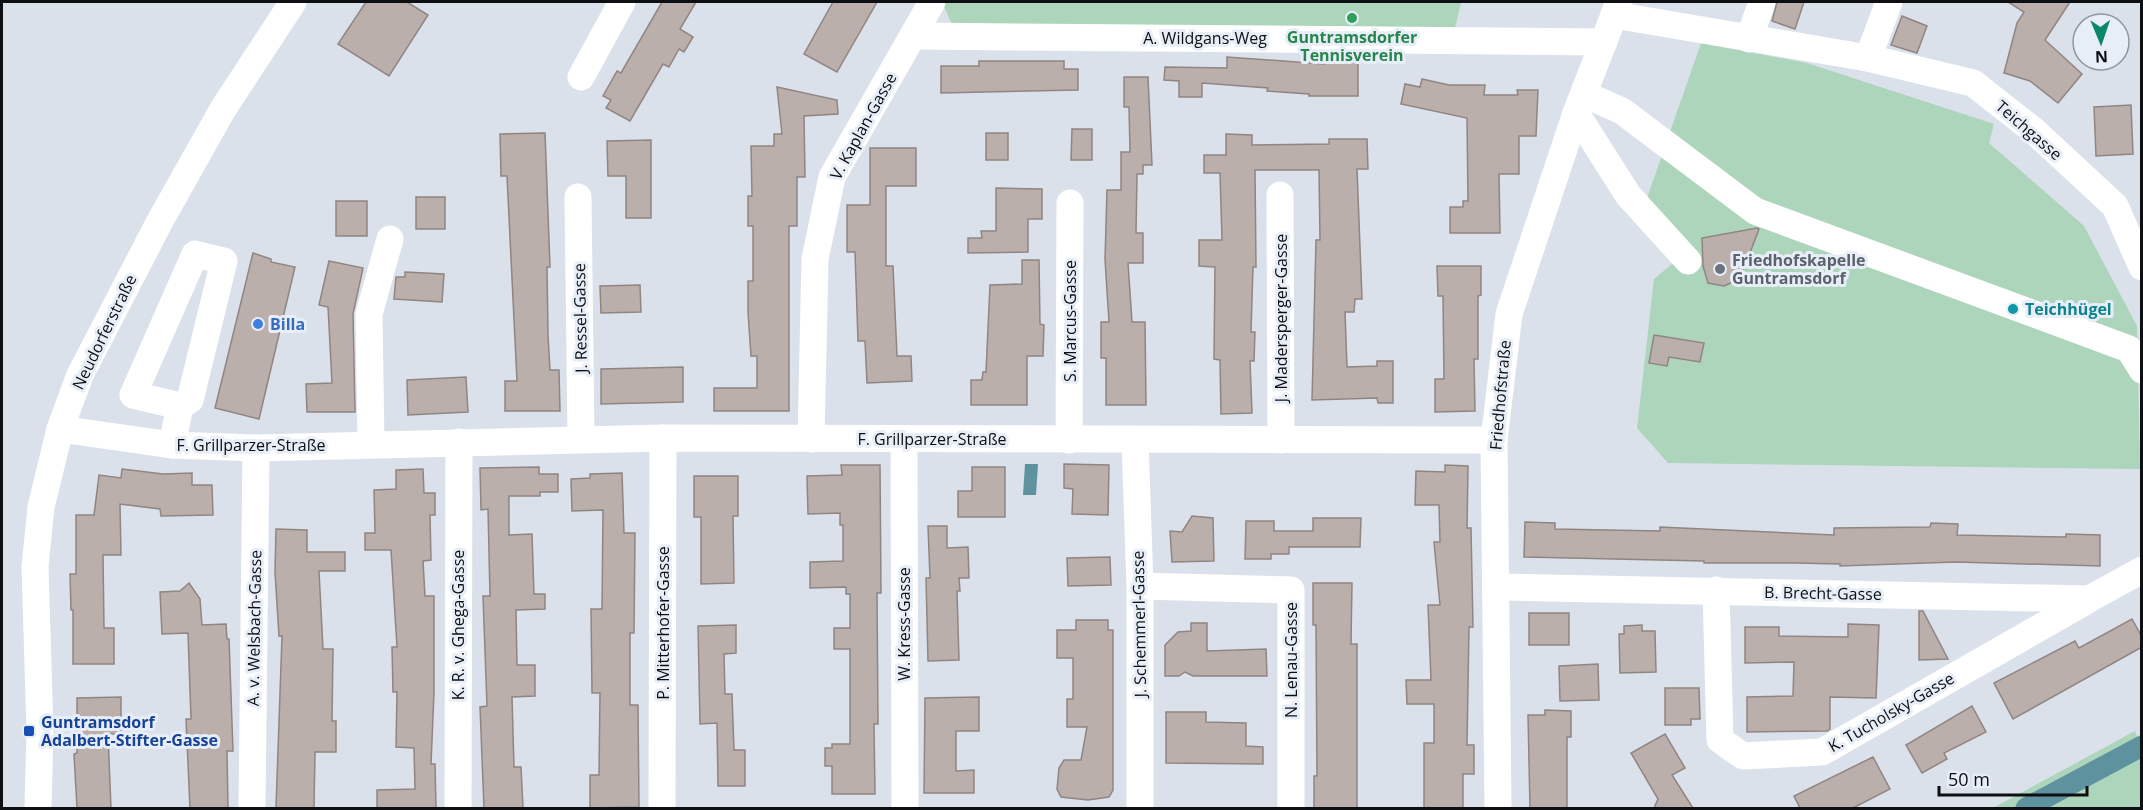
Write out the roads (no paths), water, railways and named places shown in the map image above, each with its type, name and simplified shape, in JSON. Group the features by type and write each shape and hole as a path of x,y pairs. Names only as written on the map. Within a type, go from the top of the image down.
{"street":[{"name":"Neudorferstraße","path":"38,808 40,731 35,567 41,507 60,429 80,375 160,221 223,109 292,2"},
{"path":"581,77 622,2"},
{"name":"V. Kaplan-Gasse","path":"811,439 814,259 832,177 915,36 932,2"},
{"path":"1749,39 1762,2"},
{"path":"1868,58 1888,2"},
{"name":"Teichgasse","path":"1617,8 1749,39 1868,58 1973,83 2033,130 2115,206 2142,267"},
{"name":"Friedhofstraße","path":"1498,808 1494,440 1509,314 1521,271 1580,104 1617,8"},
{"name":"A. Wildgans-Weg","path":"915,36 1604,42"},
{"path":"1580,104 1628,195 1688,261"},
{"path":"1580,104 1622,111 1755,210 2129,349 2142,370"},
{"name":"J. Madersperger-Gasse","path":"1280,195 1281,440"},
{"name":"J. Ressel-Gasse","path":"578,197 581,439"},
{"name":"S. Marcus-Gasse","path":"1070,203 1070,440"},
{"path":"371,444 369,314 390,239"},
{"path":"172,445 180,406 190,399 224,261 195,254 133,395 180,406"},
{"name":"F. Grillparzer-Straße","path":"60,429 172,445 256,448 663,438 1494,440"},
{"name":"P. Mitterhofer-Gasse","path":"662,808 663,438"},
{"name":"W. Kress-Gasse","path":"904,439 905,808"},
{"name":"J. Schemmerl-Gasse","path":"1135,440 1140,586 1140,808"},
{"name":"K. R. v. Ghega-Gasse","path":"458,808 459,442"},
{"name":"A. v. Welsbach-Gasse","path":"252,808 256,448"},
{"path":"2089,599 2142,570"},
{"name":"N. Lenau-Gasse","path":"1140,586 1291,590 1291,808"},
{"name":"B. Brecht-Gasse","path":"1497,587 2089,599"},
{"name":"K. Tucholsky-Gasse","path":"1716,590 1720,740 1743,756 1822,752 2089,599"}],"water":[{"path":"1025,464 1038,464 1036,495 1023,495"}],"waterway":[{"path":"2026,808 2142,746"}],"place":[{"name":"Guntramsdorfer Tennisverein","path":"1352,18"},
{"name":"Friedhofskapelle Guntramsdorf","path":"1720,269"},
{"name":"Teichhügel","path":"2013,309"},
{"name":"Billa","path":"258,324"},
{"name":"Guntramsdorf Adalbert-Stifter-Gasse","path":"29,731"}]}
